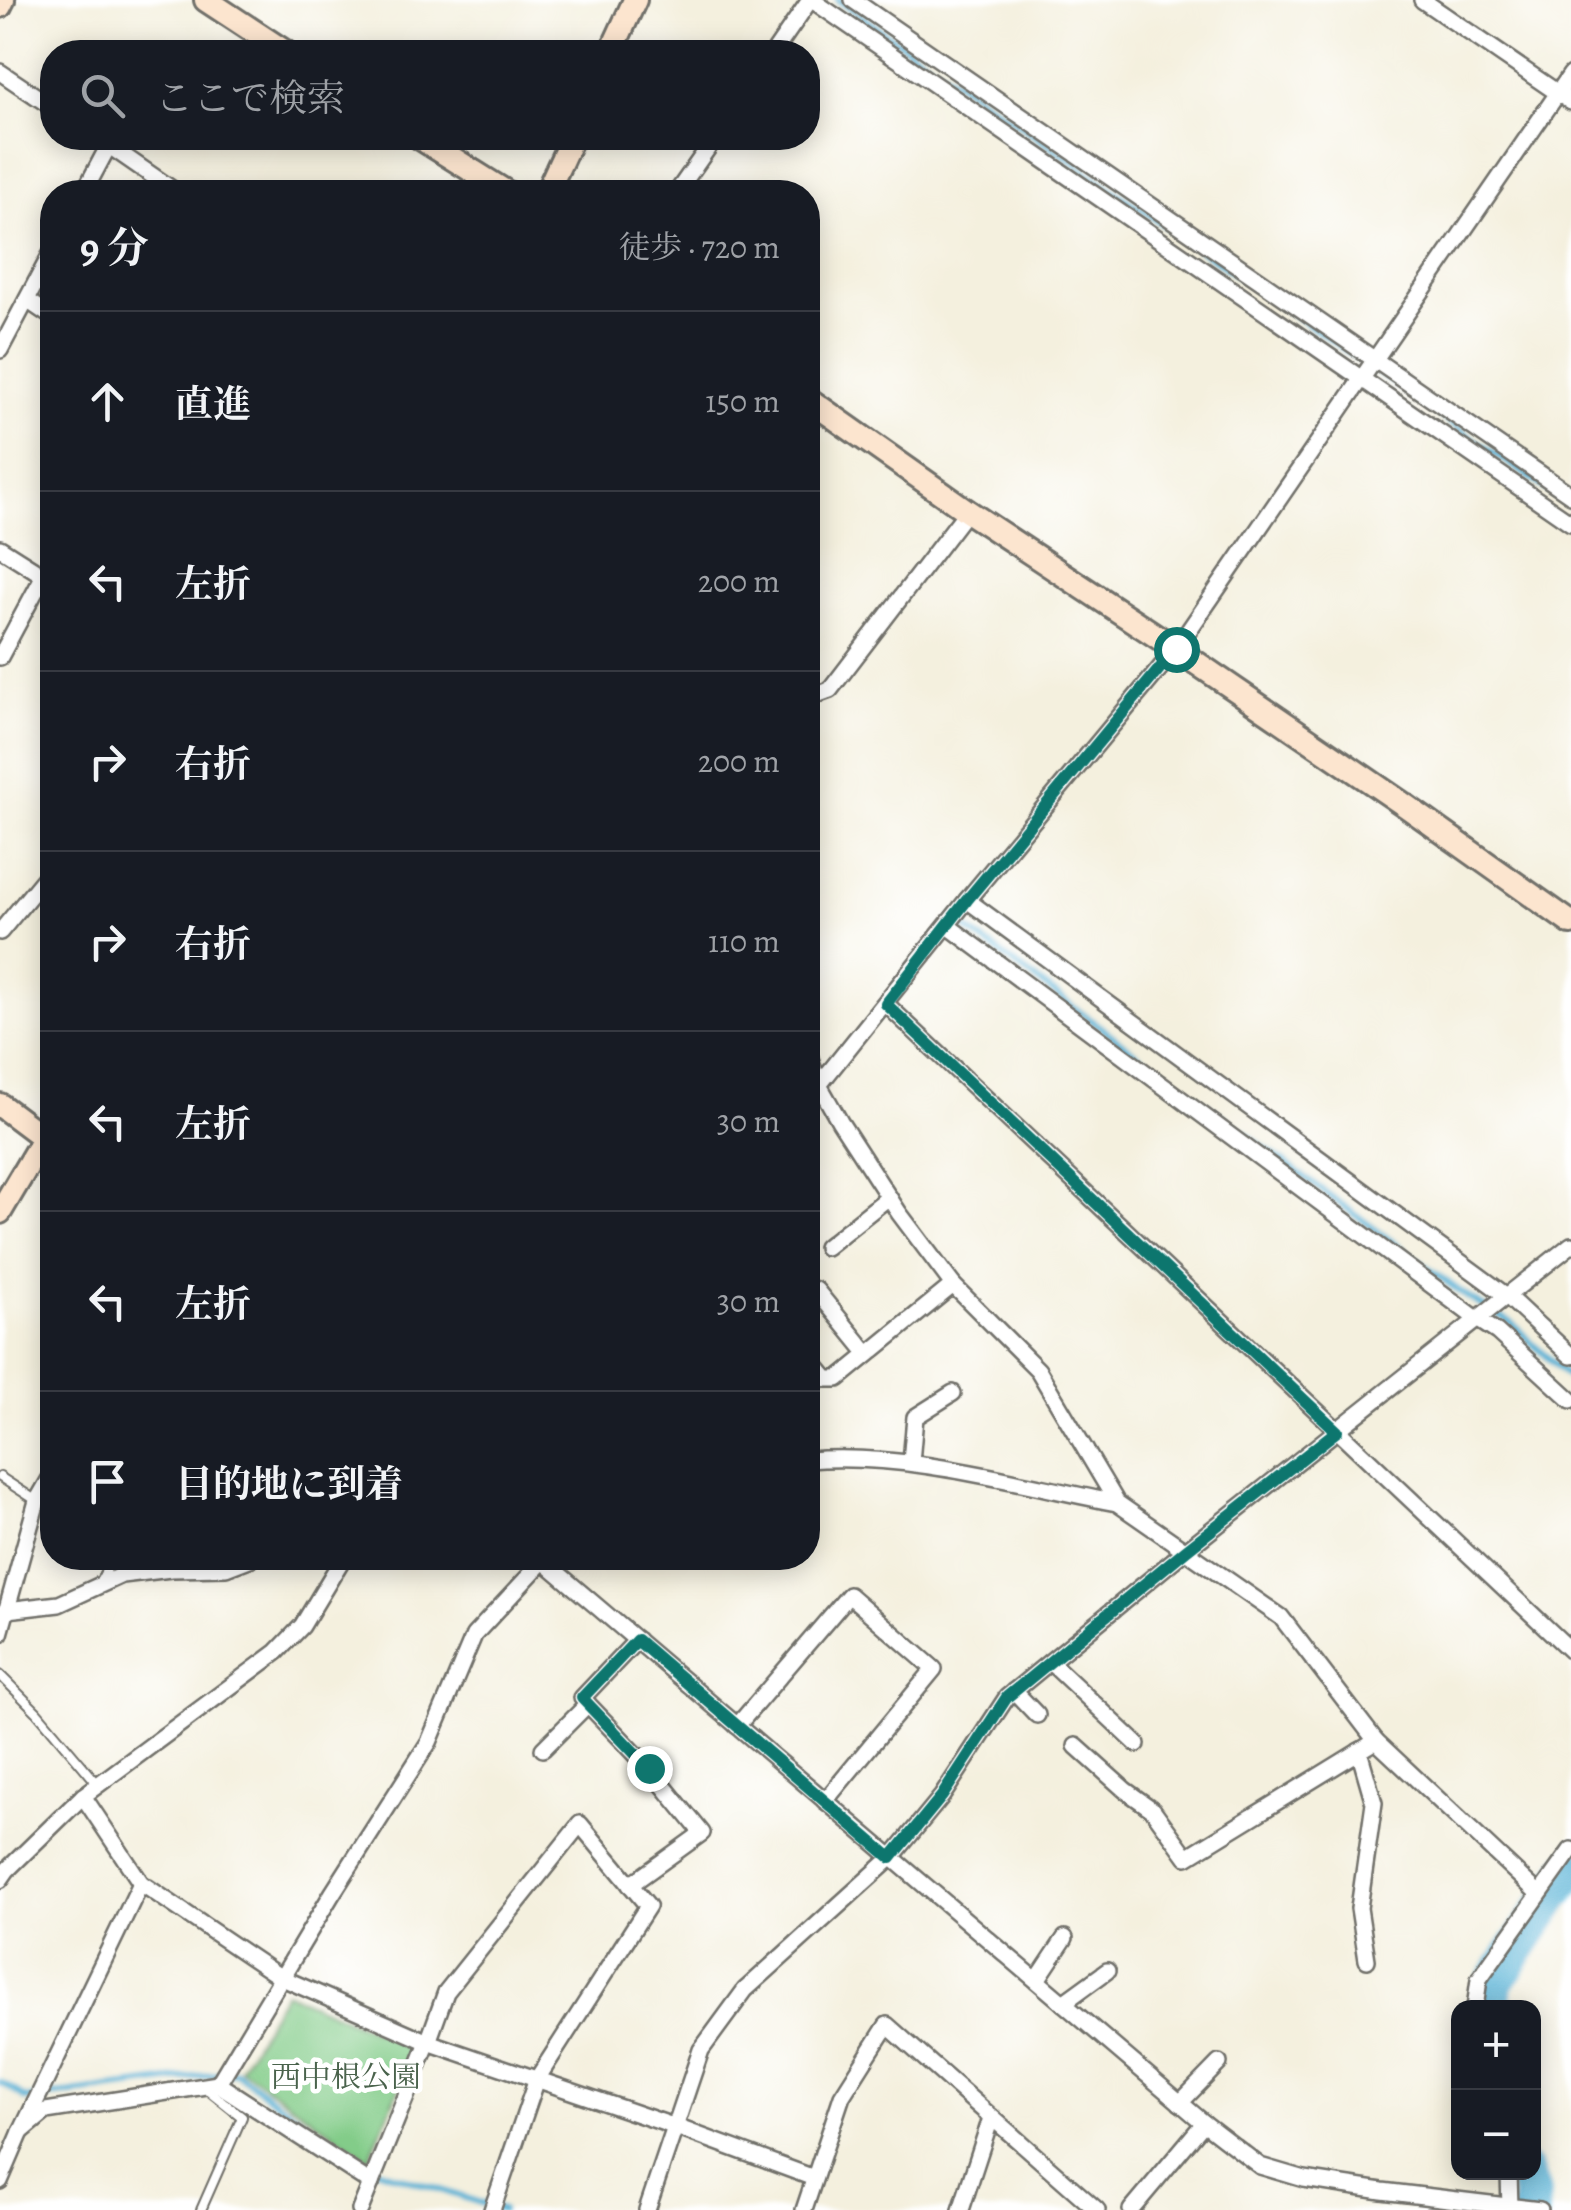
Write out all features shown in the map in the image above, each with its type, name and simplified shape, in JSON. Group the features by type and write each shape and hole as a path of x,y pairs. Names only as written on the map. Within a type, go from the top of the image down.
{"street":[{"path":"206,0 266,40"},
{"path":"616,40 634,0"},
{"path":"783,40 811,0 1571,522"},
{"path":"853,0 1571,495"},
{"path":"1422,0 1564,97"},
{"path":"0,72 40,99"},
{"path":"820,1081 1176,649 1374,360 1564,97 1571,74"},
{"path":"89,180 100,150"},
{"path":"117,150 159,180"},
{"path":"439,150 487,180"},
{"path":"552,180 566,150"},
{"path":"686,180 708,150"},
{"path":"0,350 40,275"},
{"path":"27,300 40,309"},
{"path":"820,407 1406,806 1571,923"},
{"path":"820,694 830,690 967,511"},
{"path":"0,548 40,573"},
{"path":"0,658 40,591"},
{"path":"0,931 40,883"},
{"path":"967,900 1505,1299 1571,1356"},
{"path":"948,926 1497,1332 1571,1400"},
{"path":"886,1004 1571,1652"},
{"path":"820,1096 952,1285 1038,1370 1117,1503"},
{"path":"0,1104 40,1130"},
{"path":"0,1212 40,1151"},
{"path":"826,1247 889,1197"},
{"path":"648,2210 701,2050 745,1990 891,1858 942,1796 1007,1697 1571,1245"},
{"path":"820,1371 827,1379 838,1380 952,1285"},
{"path":"820,1295 868,1354"},
{"path":"911,1462 915,1417 953,1393"},
{"path":"820,1459 911,1462 1117,1503 1282,1616 1376,1741 1538,1894"},
{"path":"0,1634 40,1496"},
{"path":"4,1610 58,1604 122,1575 157,1570"},
{"path":"2,1871 84,1796 277,1652 302,1626 336,1570"},
{"path":"214,2084 430,1742 474,1635 531,1570"},
{"path":"554,1570 1180,2103 1260,2166 1304,2180 1540,2210"},
{"path":"737,1726 848,1595 906,1644 934,1669 825,1802"},
{"path":"630,1884 702,1833 649,1768 582,1698 637,1640"},
{"path":"1050,1662 1137,1744"},
{"path":"1014,1691 1037,1715"},
{"path":"543,1749 588,1704"},
{"path":"1076,1746 1154,1810 1186,1856 1376,1741"},
{"path":"1359,1750 1374,1803 1359,1908 1367,1960"},
{"path":"84,1796 141,1884 280,1978 428,2042 676,2126 814,2178"},
{"path":"360,2210 446,1992 580,1824 648,1906 537,2079 495,2202"},
{"path":"1476,2000 1478,1979 1571,1850"},
{"path":"0,2179 141,1884"},
{"path":"1037,1980 1065,1938"},
{"path":"1063,2002 1108,1971"},
{"path":"804,2210 842,2096 887,2025 1097,2210"},
{"path":"1180,2103 1219,2063"},
{"path":"20,2132 46,2111 214,2084 372,2182"},
{"path":"961,2210 991,2118"},
{"path":"1131,2210 1204,2123"},
{"path":"1509,2180 1511,2207"},
{"path":"1380,2210 1382,2192"}],"lane":[{"path":"0,1477 37,1501"},
{"path":"99,1584 107,1570"},
{"path":"0,1675 99,1785"},
{"path":"200,2210 242,2117 214,2084"}],"green space":[{"name":"西中根公園","path":"285,1992 416,2049 369,2159 240,2068"}],"waterway":[{"path":"838,0 1571,506"},
{"path":"963,926 1470,1299 1509,1321 1571,1380"},
{"path":"1492,2000 1494,1983 1571,1869"},
{"path":"0,2082 26,2099 236,2072 361,2164 502,2210"},
{"path":"1527,2180 1532,2194 1530,2210"}],"route":[{"path":"649,1768 582,1698 637,1640 891,1858 942,1796 1007,1697 1337,1431 886,1004 967,900 1176,649"}]}
